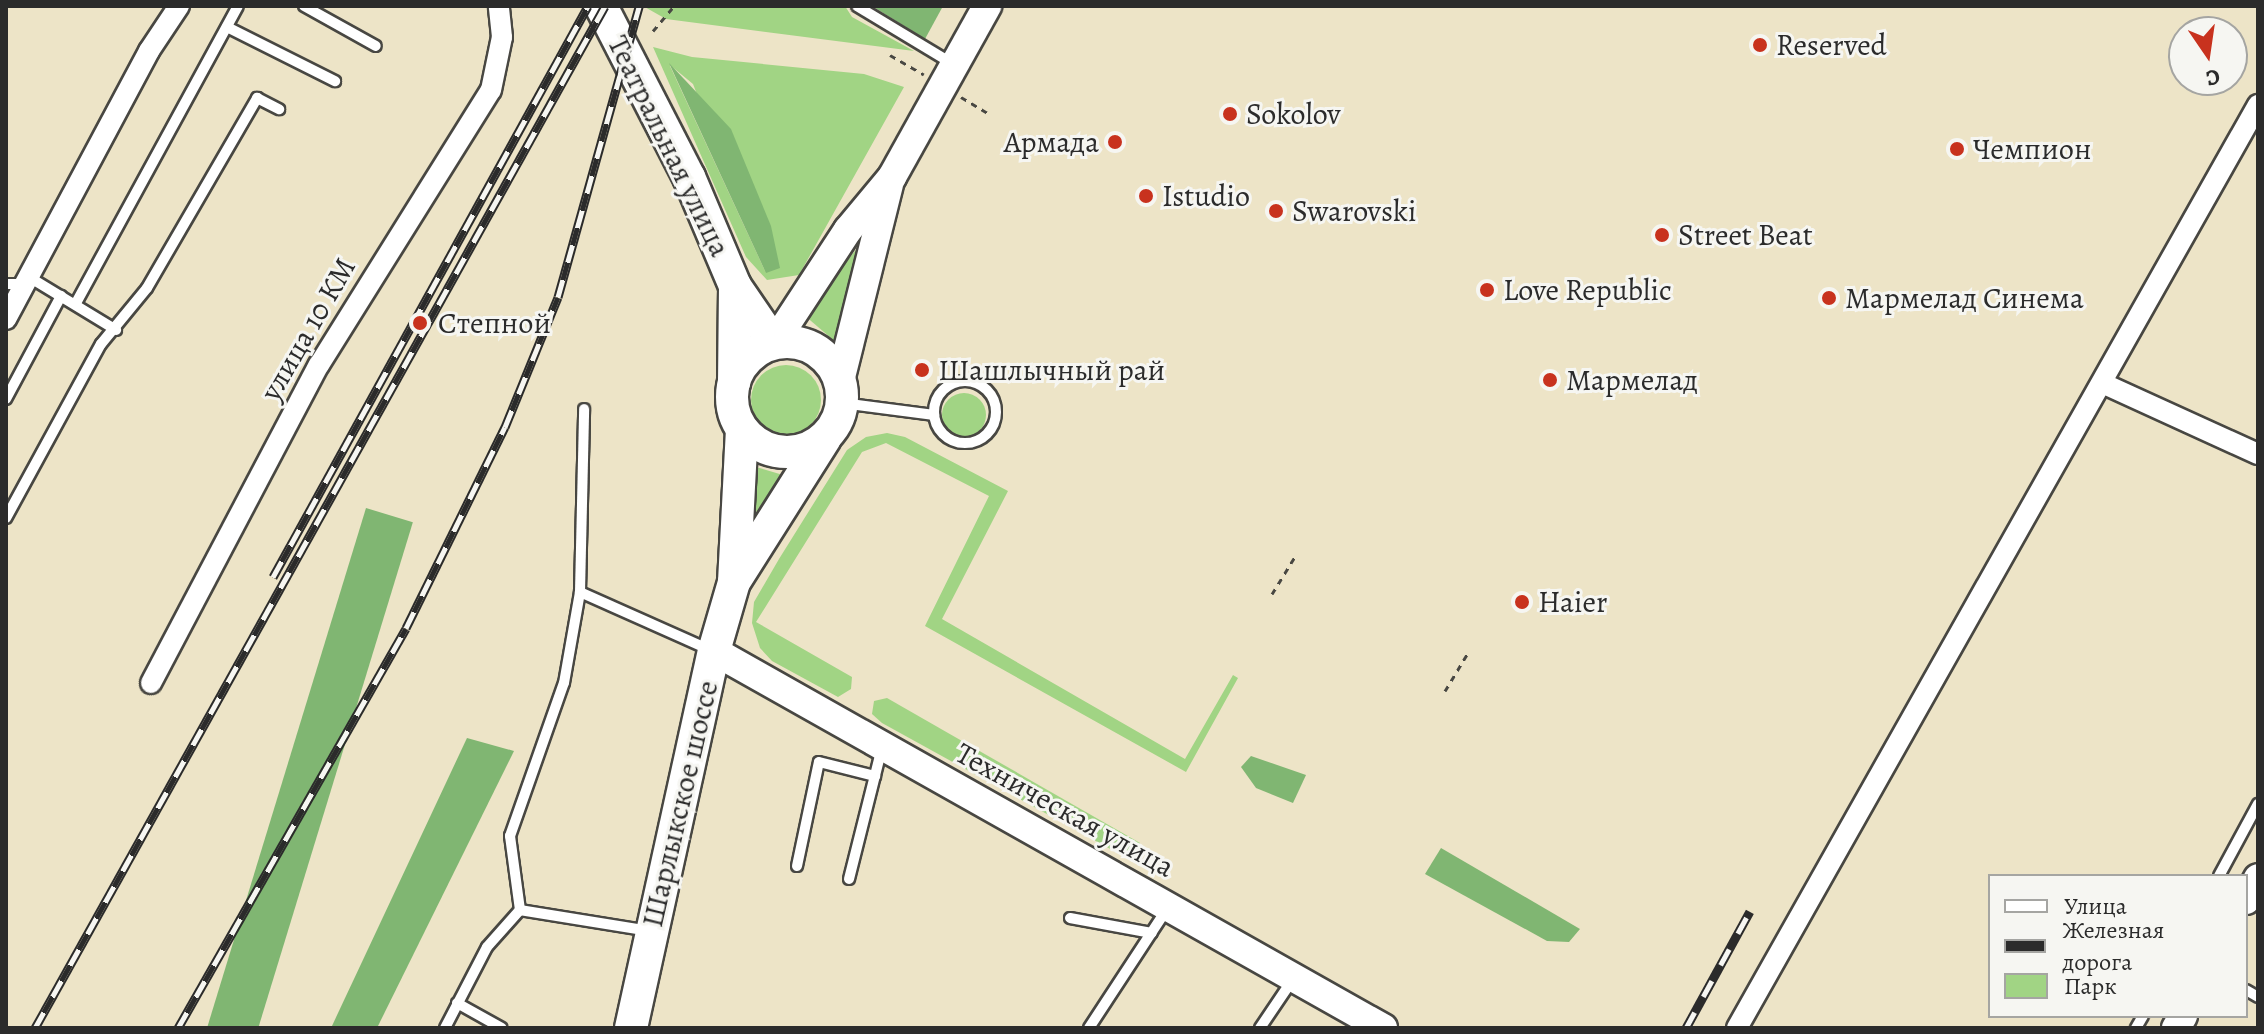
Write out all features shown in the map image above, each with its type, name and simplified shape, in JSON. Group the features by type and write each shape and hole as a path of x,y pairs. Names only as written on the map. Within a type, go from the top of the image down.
{"main road":[{"name":"Театральная улица","path":"601,6 689,177 735,286 774,343"},
{"name":"Театральная улица","path":"734,383 735,286"},
{"path":"774,343 814,349 841,392 825,438 807,449 776,451 742,429 733,407 734,383 749,357 774,343"},
{"name":"Шарлыкское шоссе","path":"631,1028 714,651 734,582 742,429"},
{"name":"Шарлыкское шоссе","path":"734,582 825,438"}],"street":[{"path":"6,319 20,282 149,51 179,6"},
{"name":"улица 10 КМ","path":"151,683 319,365 491,90 502,37 499,6"},
{"path":"774,343 848,230 892,177 987,6"},
{"path":"1737,1028 2258,105"},
{"path":"841,392 892,177"},
{"path":"2102,383 2258,454"},
{"name":"Техническая улица","path":"714,651 1383,1028"},
{"path":"2248,896 2258,878"}],"lane":[{"path":"76,303 238,6"},
{"path":"304,6 376,46"},
{"path":"857,6 954,65"},
{"path":"227,27 335,81"},
{"path":"6,518 101,344 116,330 147,288 257,98 279,109"},
{"path":"20,282 76,303 116,330"},
{"path":"6,399 61,296"},
{"path":"841,392 934,415 943,433 961,443 978,441 990,431 997,416 994,399 983,386 967,380 947,387 937,399 934,415"},
{"path":"445,1028 487,947 520,910 510,836 564,683 580,592 584,409"},
{"path":"580,592 714,651"},
{"path":"849,879 882,746"},
{"path":"797,866 819,762 875,776"},
{"path":"2220,874 2258,804"},
{"path":"1089,1028 1168,907"},
{"path":"520,910 651,931"},
{"path":"1070,918 1152,933"},
{"path":"1260,1028 1294,978"},
{"path":"457,1003 502,1028"}],"path":[{"path":"653,31 674,6"},
{"path":"890,55 917,71"},
{"path":"1272,594 1296,555"},
{"path":"1445,691 1469,651"}],"green space":[{"path":"643,6 845,6 852,17 914,51 666,19"},
{"path":"872,6 943,6 925,39"},
{"path":"653,47 692,57 864,74 904,87 799,275 767,280 746,257","holes":["670,65 693,84 766,273"]},
{"path":"669,63 731,129 771,226 780,268 766,273"},
{"path":"862,242 838,344 804,315"},
{"path":"786,365 811,375 821,400 811,425 786,435 761,425 751,400 761,375"},
{"path":"964,393 979,400 986,415 979,430 964,437 949,430 942,415 949,400"},
{"path":"887,433 905,437 1008,491 942,619 1185,759 1233,675 1238,678 1186,772 925,626 989,496 886,443 862,452 756,622 852,677 851,689 838,697 772,661 760,648 752,623 754,602 779,559 847,450 866,437"},
{"path":"756,467 783,475 751,519"},
{"path":"366,508 413,522 258,1028 207,1028"},
{"path":"887,698 1140,843 1142,858 1134,862 882,723 872,714 874,701"},
{"path":"467,738 514,751 377,1028 331,1028"},
{"path":"1251,756 1306,775 1293,803 1256,788 1241,767"},
{"path":"1441,848 1580,929 1569,942 1547,941 1425,874"}],"railway":[{"path":"273,577 588,6"},
{"path":"35,1028 605,6"},
{"path":"178,1028 406,628 505,427 558,297 639,6"},
{"path":"1686,1028 1750,911"}],"place":[{"name":"Reserved","path":"1760,45"},
{"name":"Sokolov","path":"1230,114"},
{"name":"Армада","path":"1115,142"},
{"name":"Чемпион","path":"1957,149"},
{"name":"Istudio","path":"1146,196"},
{"name":"Swarovski","path":"1276,211"},
{"name":"Street Beat","path":"1662,235"},
{"name":"Love Republic","path":"1487,290"},
{"name":"Мармелад Синема","path":"1829,298"},
{"name":"Степной","path":"420,323"},
{"name":"Шашлычный рай","path":"922,370"},
{"name":"Мармелад","path":"1550,380"},
{"name":"Haier","path":"1522,602"}]}
